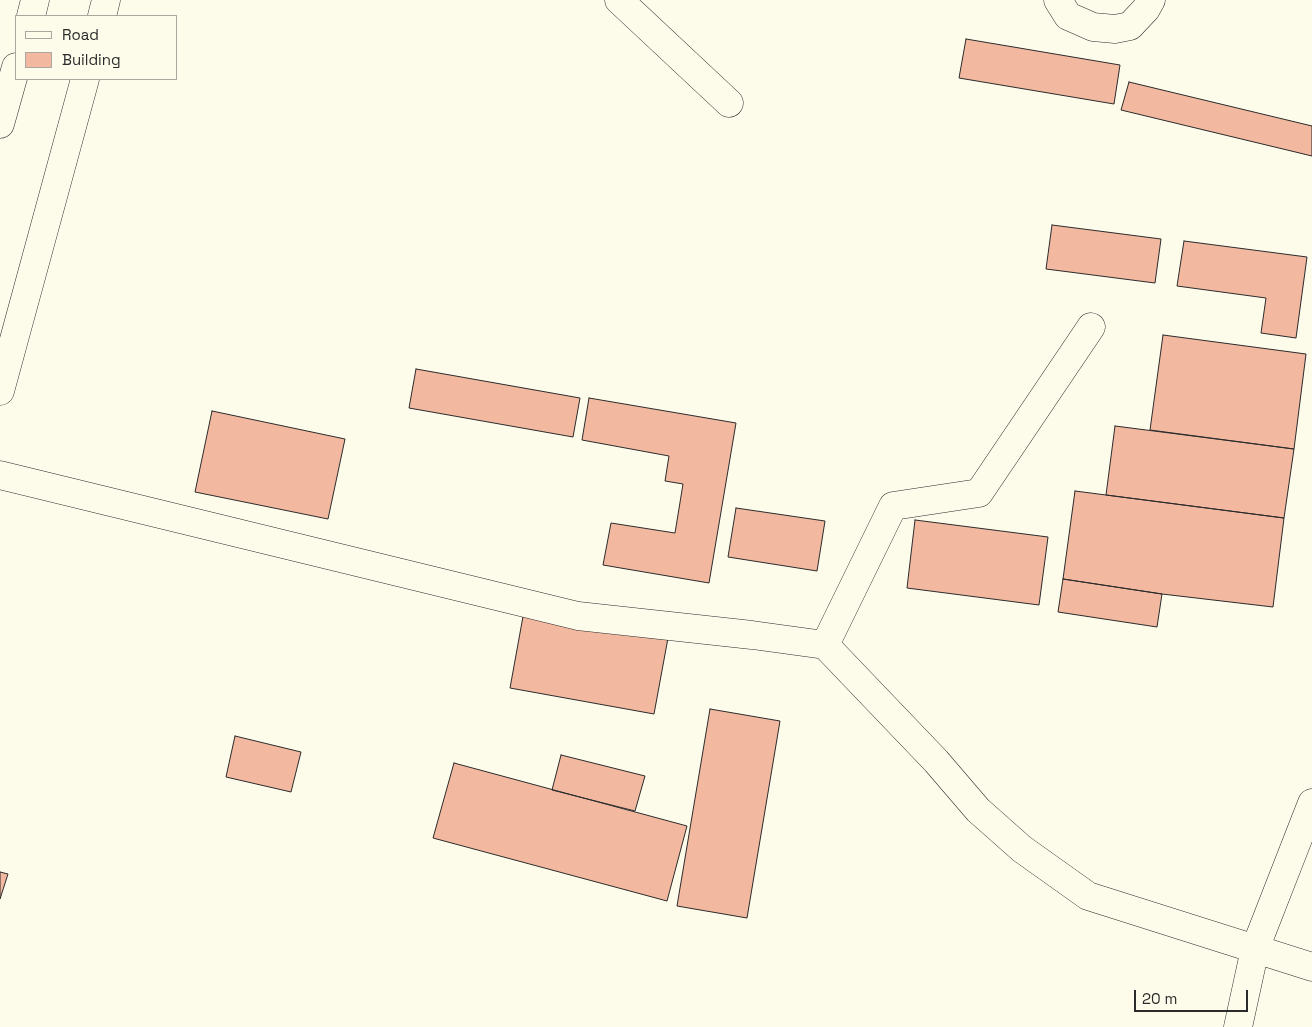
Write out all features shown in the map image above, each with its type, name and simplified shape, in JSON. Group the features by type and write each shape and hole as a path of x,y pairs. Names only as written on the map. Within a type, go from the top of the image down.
{"street":[{"path":"31,15 35,0"},
{"path":"102,15 106,0"},
{"path":"620,0 729,103"},
{"path":"1058,0 1068,16 1094,27 1114,29 1130,26 1146,9 1151,0"},
{"path":"0,124 15,71"},
{"path":"0,391 85,80"},
{"path":"826,645 893,506 979,493 1091,327"},
{"path":"0,475 578,616 826,645 936,761 978,810 1036,860 1088,896 1312,967"},
{"path":"1238,1027 1255,950 1312,803"}],"building":[{"path":"966,39 1120,65 1114,104 959,78"},
{"path":"1129,82 1312,126 1312,156 1121,110"},
{"path":"1052,225 1161,239 1155,283 1046,269"},
{"path":"1184,241 1307,257 1296,338 1261,333 1266,298 1177,286"},
{"path":"1163,335 1306,354 1294,449 1150,430"},
{"path":"416,369 580,398 573,437 409,408"},
{"path":"589,398 736,423 709,583 603,565 611,523 675,533 683,484 665,481 669,456 582,440"},
{"path":"212,411 345,439 328,519 195,492"},
{"path":"1115,426 1294,449 1284,518 1106,495"},
{"path":"1075,491 1284,518 1273,607 1162,594 1063,579"},
{"path":"736,508 825,521 817,571 728,557"},
{"path":"915,520 1048,537 1039,605 907,588"},
{"path":"1063,579 1162,594 1157,627 1058,612"},
{"path":"524,611 668,638 654,714 510,688"},
{"path":"710,709 780,721 747,918 677,906"},
{"path":"235,736 301,752 291,792 226,777"},
{"path":"561,755 645,776 635,811 552,790"},
{"path":"454,763 687,826 667,901 433,838"},
{"path":"0,872 8,874 0,899"}]}
